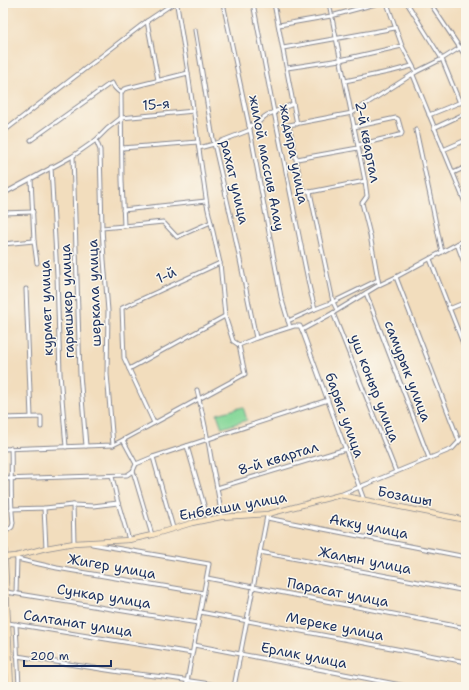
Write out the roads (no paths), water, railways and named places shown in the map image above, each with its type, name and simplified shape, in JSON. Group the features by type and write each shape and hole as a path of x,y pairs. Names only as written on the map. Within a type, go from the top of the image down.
{"street":[{"name":"жилой массив Алау","path":"223,3 249,128 281,297 290,328"},
{"name":"жадыра улица","path":"253,3 315,309"},
{"path":"286,3 275,4 297,124"},
{"name":"2-й квартал","path":"329,3 365,182 367,196 362,203 379,285"},
{"path":"279,25 331,16 379,3"},
{"path":"387,3 402,46 415,73 434,128 464,196 466,205"},
{"path":"407,3 442,59 460,102"},
{"path":"430,3 466,57"},
{"path":"3,132 147,21 175,4 194,111 206,201 220,263 225,316 233,341 238,345 245,374 113,445 3,448"},
{"path":"147,21 158,80"},
{"path":"283,48 395,28"},
{"name":"рахат улица","path":"195,30 214,144 234,226 256,338"},
{"path":"365,182 310,192 302,189 290,125 352,113 415,73 466,44"},
{"path":"287,68 340,60 402,46"},
{"path":"345,81 412,66"},
{"path":"121,93 124,90 188,73"},
{"path":"31,140 108,85 112,83 114,88 121,93"},
{"path":"121,93 124,226"},
{"path":"429,115 466,100"},
{"path":"199,148 214,144 249,128 258,123 264,117 293,104"},
{"name":"15-я","path":"121,118 194,111"},
{"path":"434,128 466,113"},
{"path":"3,194 73,156 96,140 121,118"},
{"path":"297,159 358,146 401,135 402,133 398,119 396,118 354,127"},
{"path":"416,130 442,252"},
{"name":"шеркала улица","path":"96,140 100,150 102,228 108,311 107,374 113,445"},
{"path":"443,150 466,140"},
{"path":"122,148 198,142"},
{"name":"гарышкер улица","path":"73,156 80,374 86,446"},
{"path":"453,173 466,167"},
{"name":"курмет улица","path":"51,168 57,275 60,374 66,447"},
{"path":"31,179 34,241 37,263"},
{"name":"уш коныр улица","path":"310,192 335,312 396,472"},
{"path":"123,210 206,201"},
{"path":"3,213 33,212"},
{"path":"102,228 163,222 177,237 210,222"},
{"path":"238,345 297,326 301,328 335,312 379,285 466,239"},
{"path":"3,244 34,241"},
{"path":"457,244 466,268"},
{"path":"430,259 466,351"},
{"name":"1-й","path":"129,369 124,358 122,308 220,263"},
{"path":"396,277 459,441"},
{"path":"288,321 333,302 378,280"},
{"path":"26,289 31,417"},
{"name":"самурык улица","path":"366,293 429,458"},
{"path":"449,309 466,302"},
{"path":"154,423 129,369 225,316"},
{"name":"барыс улица","path":"301,328 364,500"},
{"path":"196,390 208,439 221,517"},
{"path":"3,479 127,475 133,471 136,464 148,458 328,400"},
{"path":"3,418 41,417 42,427"},
{"path":"340,495 452,449 466,434"},
{"path":"123,440 136,464"},
{"path":"187,446 208,519"},
{"path":"4,533 12,525 11,448"},
{"name":"8-й квартал","path":"217,488 346,449"},
{"path":"153,457 173,528"},
{"path":"133,471 152,535"},
{"path":"112,476 129,540"},
{"name":"Енбекши улица","path":"5,557 17,557 46,548 74,543 129,540 208,519 221,517 267,516 340,495"},
{"name":"Бозашы","path":"340,495 466,520"},
{"path":"11,509 73,505 93,506 118,503"},
{"path":"73,505 74,543"},
{"path":"44,508 46,548"},
{"path":"234,687 267,516"},
{"name":"Акку улица","path":"267,516 466,556"},
{"path":"3,519 6,623 11,687"},
{"name":"Енбекши улица","path":"82,542 209,564 206,578"},
{"name":"Жалын улица","path":"260,552 466,591"},
{"path":"16,593 17,557"},
{"name":"Жигер улица","path":"17,557 57,568 204,592"},
{"path":"186,687 206,578"},
{"name":"Парасат улица","path":"206,578 466,628"},
{"name":"Сункар улица","path":"6,592 198,623"},
{"name":"Мереке улица","path":"200,612 466,662"},
{"name":"Салтанат улица","path":"6,623 192,653"},
{"path":"16,624 18,687"},
{"name":"Ерлик улица","path":"194,645 411,687"},
{"path":"17,656 230,687"},
{"path":"3,666 10,664"}]}
